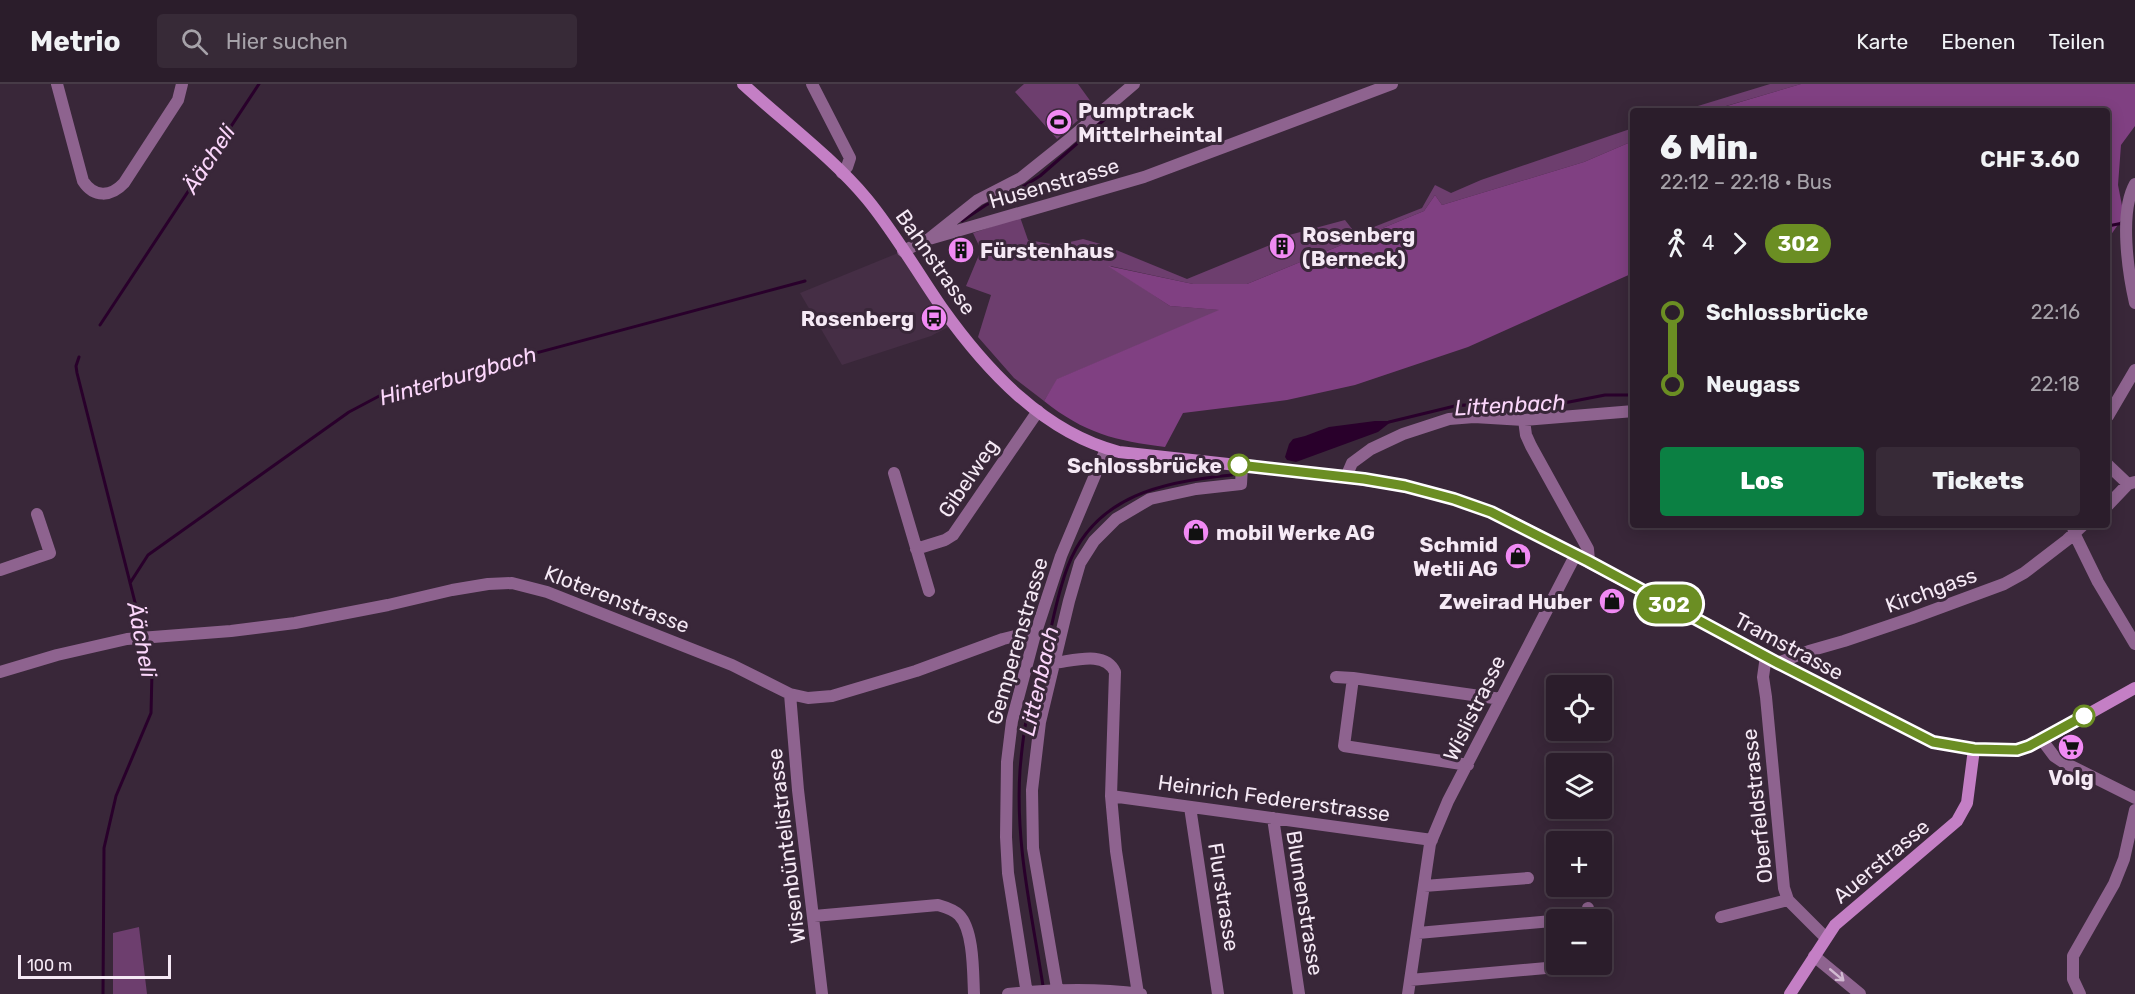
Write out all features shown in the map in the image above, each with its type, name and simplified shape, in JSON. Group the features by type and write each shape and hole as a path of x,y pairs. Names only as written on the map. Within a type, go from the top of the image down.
{"main road":[{"name":"Bahnstrasse","path":"743,84 842,173 872,206 943,310 1002,380 1038,411 1075,436 1106,449"},
{"name":"Tramstrasse","path":"1106,449 1346,477 1405,486 1454,499 1506,519 1576,554 1778,663 1933,742 1974,749 2017,750 2042,740 2135,688"},
{"name":"Auerstrasse","path":"1790,994 1834,925 1957,821 1966,802 1974,749"}],"street":[{"path":"57,84 83,181 91,190 104,194 113,192 124,183 178,100 182,84"},
{"path":"812,84 850,158 842,173"},
{"path":"903,251 929,239 978,200 1021,178 1134,84"},
{"name":"Husenstrasse","path":"929,239 1144,177 1392,84"},
{"path":"2135,184 2130,193 2126,211 2129,277 2135,303"},
{"path":"2110,413 2135,370"},
{"name":"Gibelweg","path":"916,549 945,540 953,534 1038,411"},
{"path":"1346,477 1352,463 1371,449 1426,426 1463,418 1524,420 1630,411"},
{"path":"1524,420 1526,435 1531,446 1588,549 1588,561"},
{"name":"Gemperenstrasse","path":"1029,992 1008,873 1007,762 1012,721 1031,638 1061,556 1106,449"},
{"path":"1055,991 1033,848 1031,814 1037,739 1080,563 1095,541 1116,519 1150,499 1188,490 1241,484 1242,466"},
{"path":"2110,466 2132,483 2110,503"},
{"name":"Gibelweg","path":"894,473 929,591"},
{"path":"0,570 50,553 37,514"},
{"path":"2077,528 2098,582 2135,644"},
{"name":"Kirchgass","path":"1778,663 1809,651 1856,638 2004,584 2024,573 2077,528"},
{"name":"Wislistrasse","path":"1408,994 1432,840 1448,801 1576,554"},
{"name":"Kloterenstrasse","path":"0,672 90,646 136,639 260,628 488,584 529,586 732,665 790,694 808,698 832,696 945,662 1003,639 1019,635 1031,638"},
{"name":"Oberfeldstrasse","path":"1766,656 1762,677 1766,698 1784,888 1788,900 1825,937"},
{"path":"1008,994 1099,989 1139,994 1116,851 1111,796 1116,678 1112,665 1106,660 1054,663"},
{"path":"1336,677 1501,699"},
{"path":"1353,678 1340,746 1468,765"},
{"name":"Wisenbüntelistrasse","path":"790,694 798,790 822,994"},
{"path":"2042,740 2054,756 2063,762 2135,798"},
{"name":"Heinrich Federerstrasse","path":"1111,796 1432,840"},
{"name":"Flurstrasse","path":"1190,807 1218,994"},
{"path":"2080,994 2073,979 2073,956 2114,884 2124,859 2135,810"},
{"name":"Blumenstrasse","path":"1273,818 1299,994"},
{"path":"1424,886 1528,878"},
{"path":"1721,917 1788,900"},
{"path":"814,916 938,905 948,908 959,914 967,928 974,994"},
{"path":"1418,933 1546,922"},
{"path":"1814,956 1860,994"},
{"path":"1410,980 1546,968"}],"shaded area":[{"name":"Pumptrack Mittelrheintal","path":"1024,84 1078,84 1094,106 1057,139 1015,92"},
{"path":"1770,84 1801,84 1719,108 1691,108"},
{"path":"1801,84 2135,84 2135,126 2121,145 2118,185 2124,216 2110,236 2110,108 1720,108"},
{"path":"1630,129 1630,142 1584,162 1442,205 1435,195 1424,211 1247,284 1193,284 1110,266 1170,306 1221,310 1058,379 1044,401 1014,378 978,337 991,295 966,286 981,250 973,233 1020,217 1028,240 1057,245 1083,239 1104,245 1187,279 1270,245 1278,238 1345,220 1356,234 1422,208 1435,185 1451,193 1481,180"},
{"path":"1630,142 1630,274 1468,347 1355,385 1287,400 1183,413 1165,447 1131,442 1101,434 1073,421 1044,401 1057,379 1219,310 1170,306 1108,266 1193,284 1247,284 1424,211 1435,195 1442,205 1584,162"},
{"path":"903,251 954,324 931,336 842,365 800,293"},
{"path":"1392,421 1378,432 1296,462 1287,460 1285,457 1293,439 1329,427"},
{"path":"139,927 147,994 113,994 113,933"}],"waterway":[{"name":"Äächeli","path":"100,325 259,84"},
{"name":"Hinterburgbach","path":"962,221 986,205 1016,191 1040,176 1113,112"},
{"name":"Littenbach","path":"2110,226 2123,223"},
{"name":"Hinterburgbach","path":"130,583 148,555 349,412 383,394 805,281"},
{"name":"Äächeli","path":"79,357 76,366 77,373 143,634"},
{"name":"Littenbach","path":"1389,422 1459,405 1522,406 1564,403 1605,395 1630,395"},
{"name":"Littenbach","path":"1043,986 1022,852 1020,770 1029,706 1064,576 1080,542 1096,523 1114,508 1135,496 1158,488 1232,475"},
{"name":"Äächeli","path":"103,994 104,848 116,796 151,713 152,672 144,641"}],"bus line":[{"name":"302","path":"1239,465 1405,486 1428,491 1491,512 1933,742 1974,749 2017,750 2029,746 2084,716"}],"place":[{"name":"Pumptrack Mittelrheintal","path":"1059,122"},
{"name":"Rosenberg (Berneck)","path":"1282,246"},
{"name":"Fürstenhaus","path":"961,250"},
{"name":"Rosenberg","path":"934,318"},
{"name":"Schlossbrücke","path":"1239,465"},
{"name":"mobil Werke AG","path":"1196,532"},
{"name":"Schmid Wetli AG","path":"1518,556"},
{"name":"Zweirad Huber","path":"1612,601"},
{"name":"Volg","path":"2071,747"}]}
